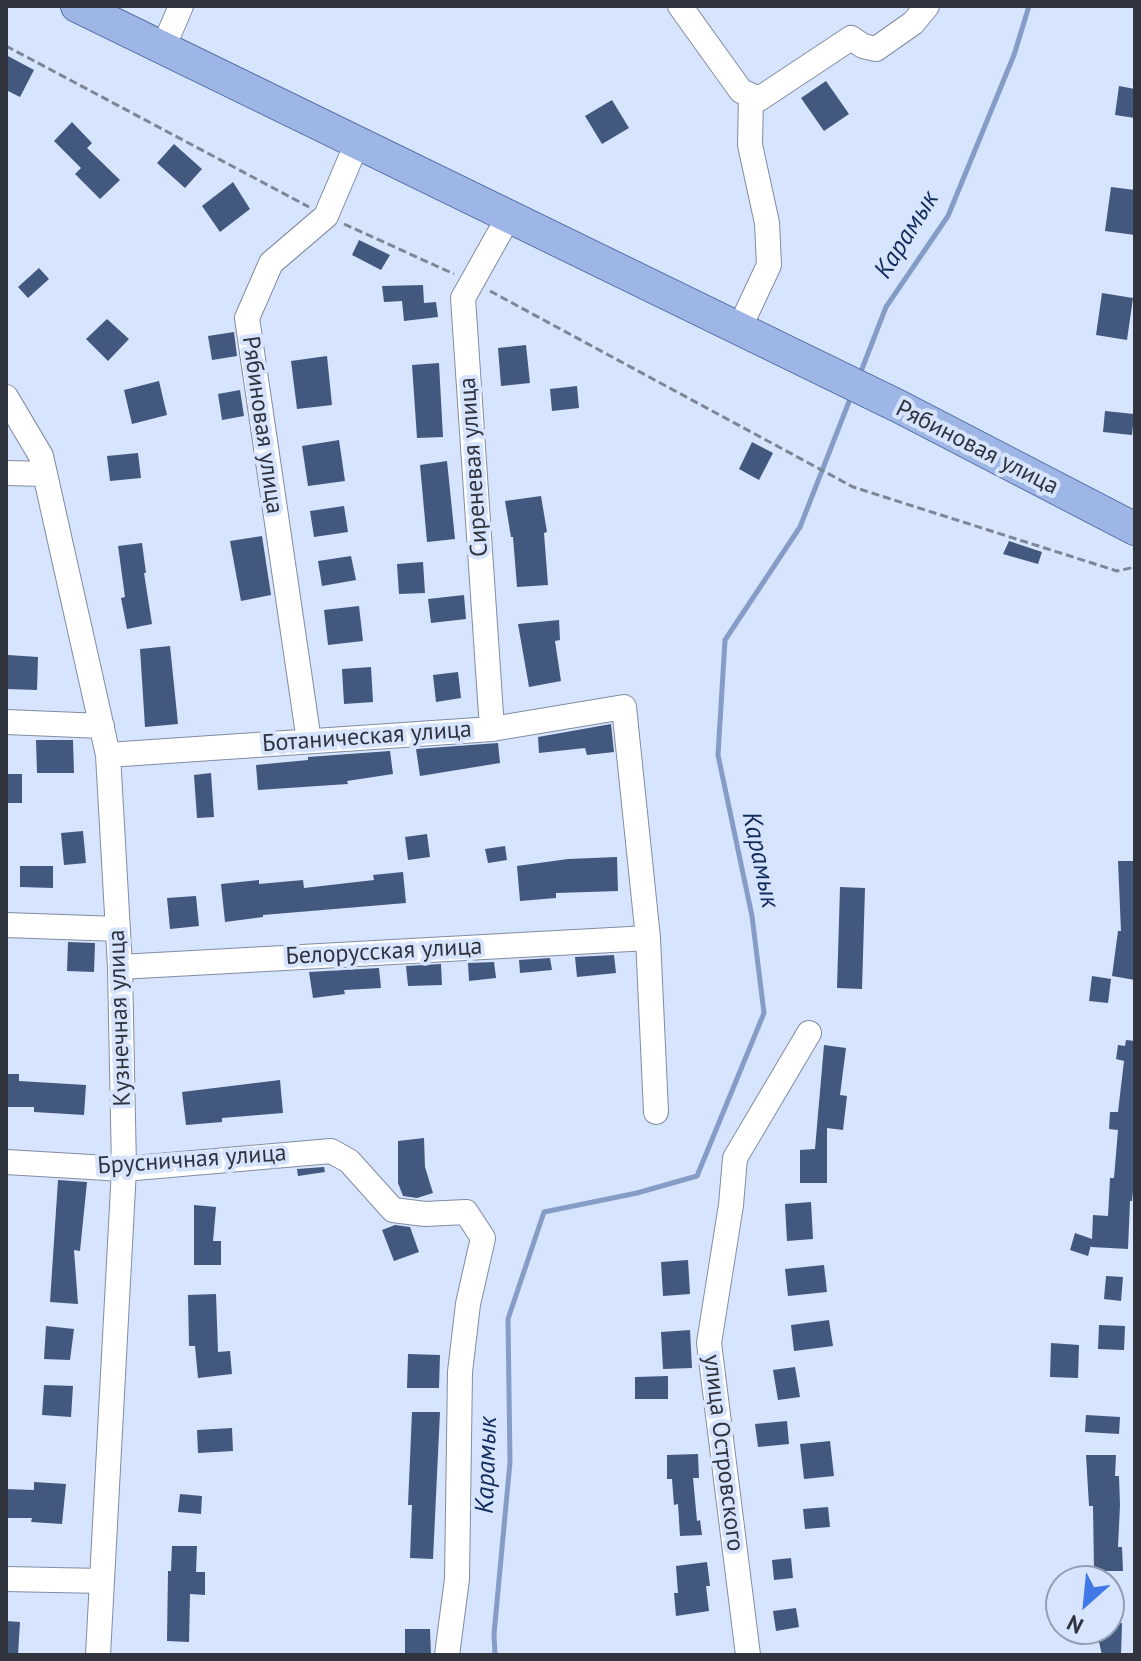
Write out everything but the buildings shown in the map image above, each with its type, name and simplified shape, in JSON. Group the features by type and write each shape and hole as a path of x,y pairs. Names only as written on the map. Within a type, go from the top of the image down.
{"main road":[{"path":"77,6 170,29 357,143 509,216 742,321"},
{"path":"110,6 170,29 742,321"},
{"name":"Рябиновая улица","path":"742,321 904,400 1135,529"},
{"path":"904,400 1135,508"}],"street":[{"path":"680,6 741,91 755,98"},
{"path":"755,98 851,38 863,46 876,49 913,23 927,6"},
{"path":"742,321 769,265 767,223 750,145 755,98"},
{"name":"Рябиновая улица","path":"309,741 247,318 271,263 326,216 357,143"},
{"name":"Сиреневая улица","path":"492,729 463,298 509,216"},
{"name":"Кузнечная улица","path":"6,397 41,456 108,755 120,967 124,1169 98,1655"},
{"path":"6,473 45,474"},
{"name":"Ботаническая улица","path":"108,755 492,729 624,707 648,938"},
{"path":"6,722 102,726"},
{"path":"6,925 118,929"},
{"path":"648,938 656,1112"},
{"name":"Белорусская улица","path":"120,967 648,938"},
{"name":"улица Островского","path":"748,1655 709,1343 731,1205 735,1158 809,1033"},
{"name":"Брусничная улица","path":"6,1162 124,1169 331,1151 349,1161 393,1210 425,1214 466,1212 483,1238 468,1304 460,1372 457,1579 447,1655"},
{"path":"6,1579 102,1581"}],"path":[{"path":"6,46 326,216 472,282 853,487 1117,571 1135,567"}],"waterway":[{"name":"Карамык","path":"860,374 886,307 948,216 1014,55 1029,6"},
{"name":"Карамык","path":"495,1655 494,1634 510,1462 508,1319 544,1212 637,1193 697,1176 764,1013 752,916 718,755 725,640 800,527 852,394"}]}
